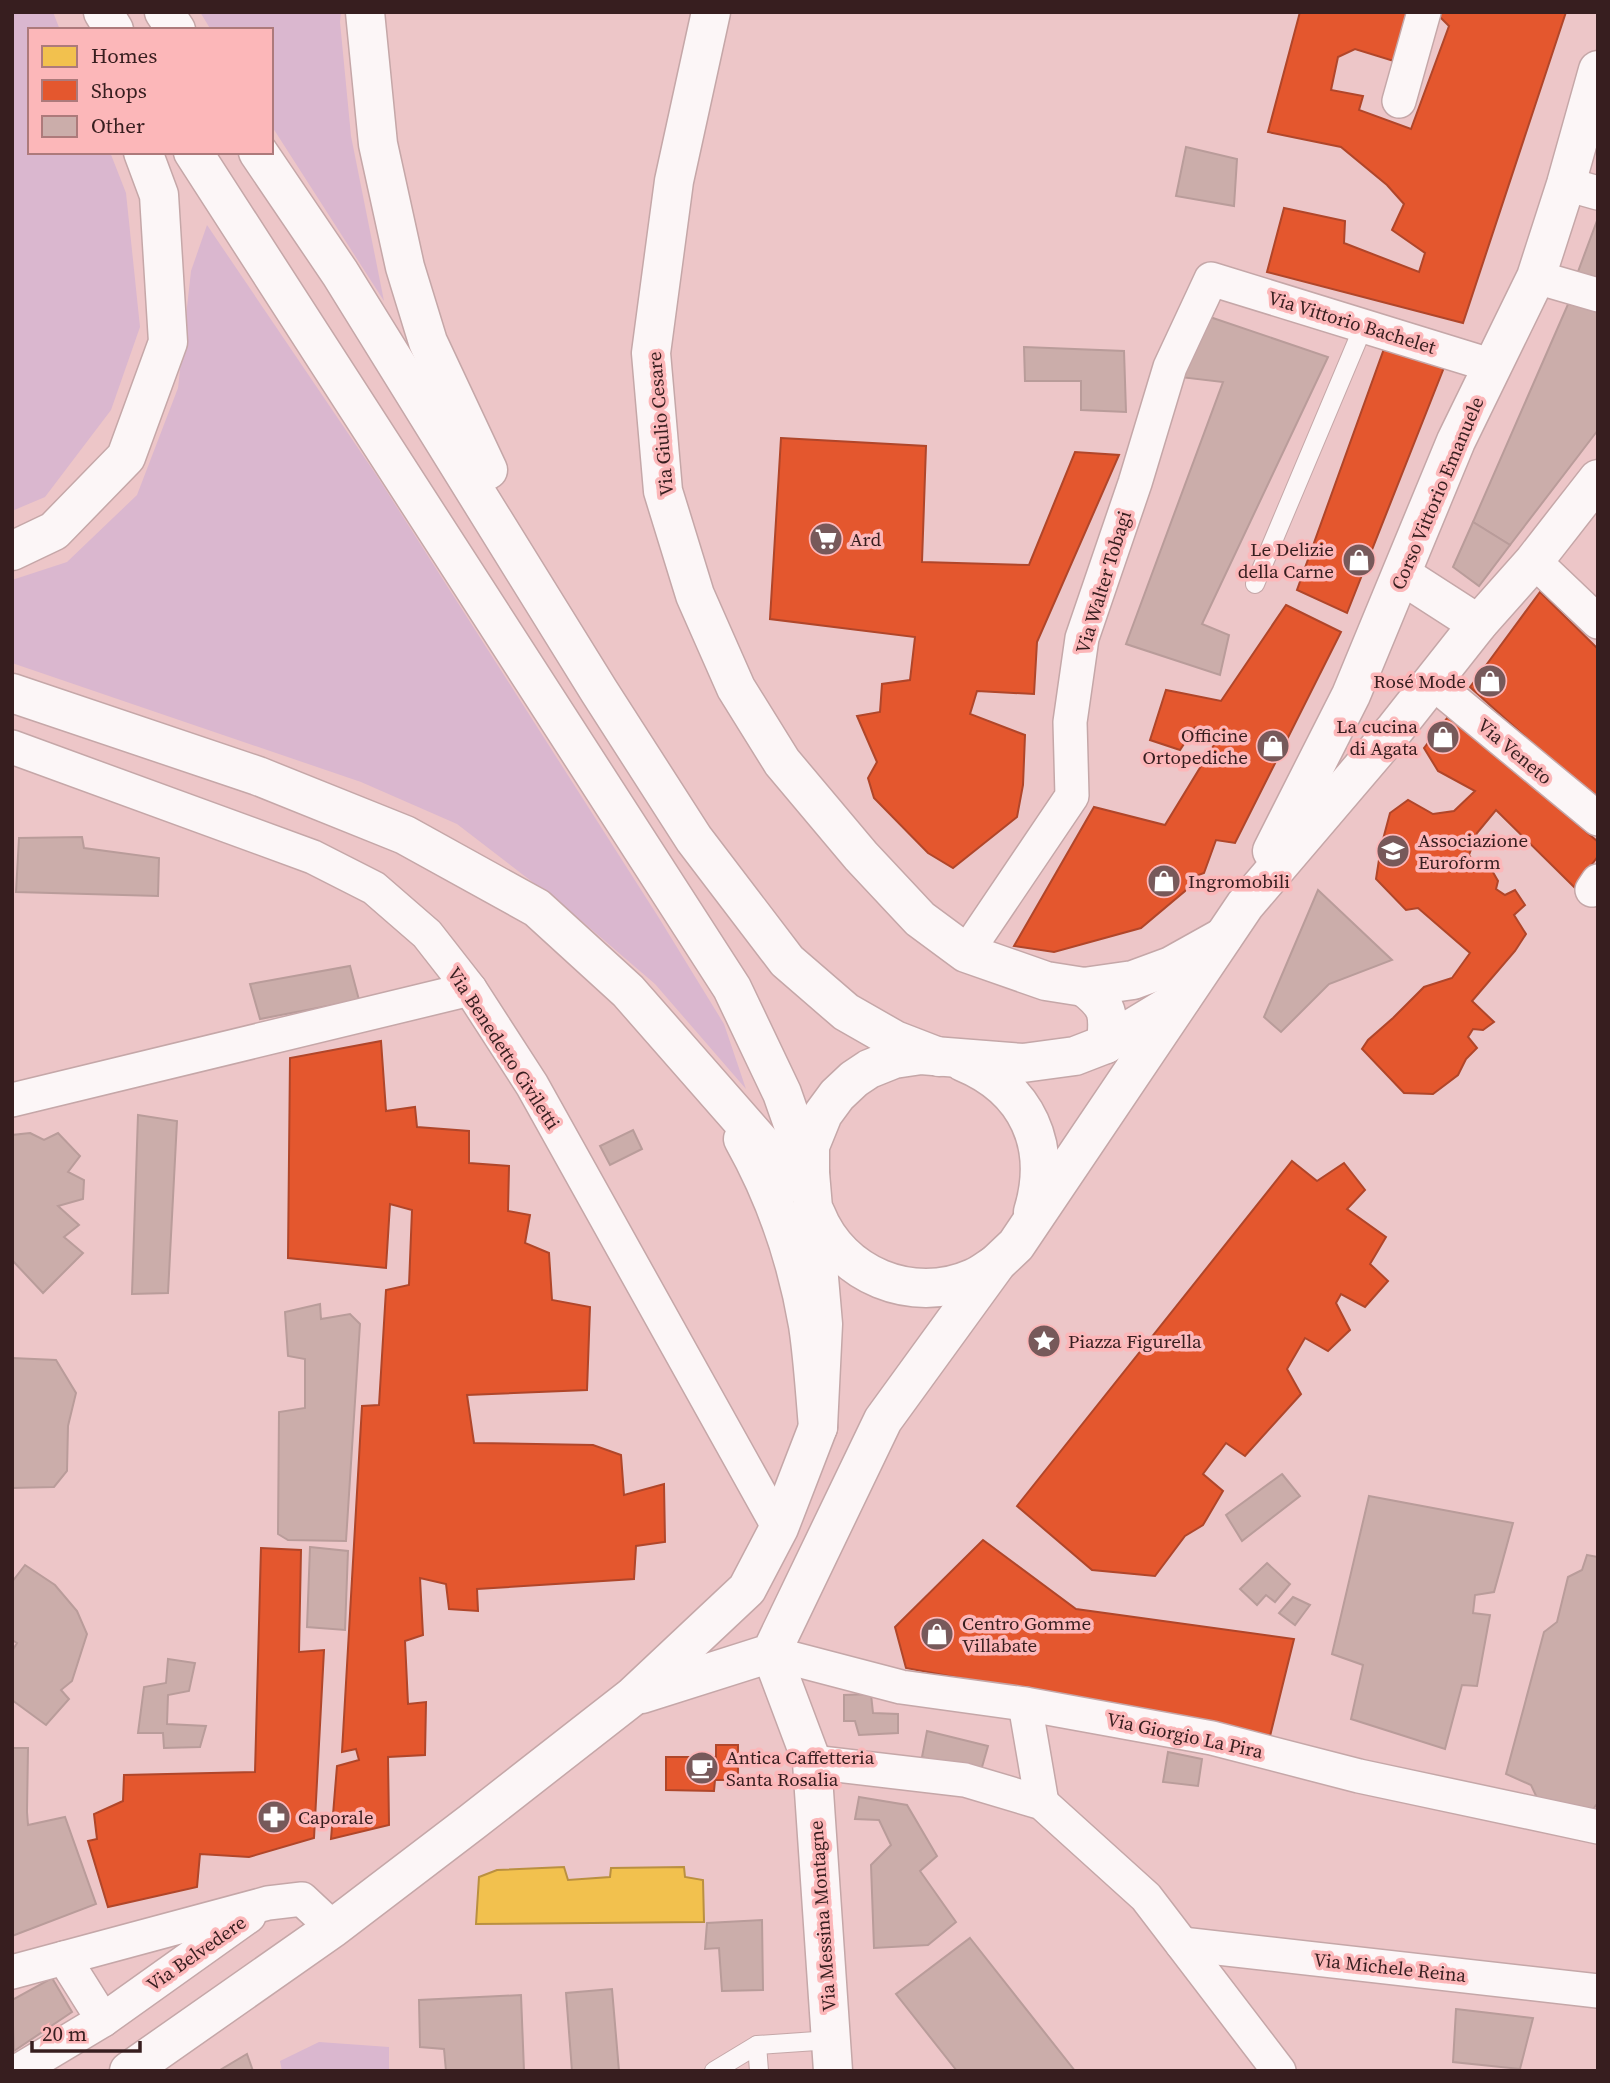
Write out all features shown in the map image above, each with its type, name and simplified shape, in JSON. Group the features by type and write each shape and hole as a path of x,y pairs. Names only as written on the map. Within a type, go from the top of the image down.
{"main road":[{"path":"103,12 113,28"},
{"path":"164,12 175,28"},
{"path":"365,12 377,144 405,267 428,342 467,429 599,691"},
{"name":"Via Giulio Cesare","path":"710,12 674,181 651,353 663,491 695,596 736,688 782,762 861,856 920,919 965,953 1046,981 1084,987 1133,980 1171,966 1223,937"},
{"name":"Corso Vittorio Emanuele","path":"1245,905 1351,695 1456,441 1582,189 1596,84"},
{"path":"12,551 54,531 127,457 168,342 159,195 143,154"},
{"path":"194,154 732,988 782,1093 820,1224 835,1247 854,1265 882,1280 912,1288 942,1287 973,1278 1006,1254 1245,905 1395,729 1598,479"},
{"path":"259,154 340,273 694,839 787,961 846,1012 895,1040 983,1071 1012,1095 1033,1131 1040,1160 1040,1189 1031,1220 883,1420 771,1653 632,1697"},
{"path":"1402,575 1478,624"},
{"path":"12,693 258,776 405,835 537,908 628,991 771,1154 811,1189"},
{"path":"1351,695 1395,729"},
{"path":"1084,987 1100,999 1109,1020 1106,1044"},
{"path":"129,2071 333,1928 632,1697 747,1589 779,1528 818,1427 824,1324 811,1189 810,1146 823,1114 836,1095 869,1069 894,1059 920,1055 1023,1063 1075,1056 1106,1044 1182,998"},
{"path":"715,1088 757,1164 796,1269 808,1327 818,1427"},
{"name":"Via Messina Montagne","path":"747,1589 812,1762 832,2055"}],"street":[{"path":"1399,101 1424,12"},
{"path":"1536,277 1598,295"},
{"name":"Via Walter Tobagi","path":"965,953 1072,796 1070,722 1082,638 1135,483 1170,367 1212,279"},
{"name":"Via Vittorio Bachelet","path":"1212,279 1493,366"},
{"path":"1534,561 1598,622"},
{"name":"Via Veneto","path":"1432,682 1598,819"},
{"name":"Via Benedetto Civiletti","path":"12,747 313,857 374,888 426,934 470,989 532,1085 779,1528"},
{"path":"12,1100 470,989"},
{"name":"Via Giorgio La Pira","path":"771,1653 901,1687 1025,1704 1212,1738 1359,1776 1598,1826"},
{"path":"1025,1704 1042,1803"},
{"path":"812,1762 965,1780 1042,1803 1146,1897 1279,2071"},
{"path":"12,1972 268,1903 302,1899 333,1928"},
{"name":"Via Belvedere","path":"18,2071 103,2020 268,1903"},
{"name":"Via Michele Reina","path":"1182,1944 1598,1991"},
{"path":"64,1958 103,2020"}],"lane":[{"path":"1255,584 1364,325"},
{"path":"714,2071 757,2045 832,2055"},
{"path":"757,2045 759,2071"}],"shaded area":[{"path":"12,12 53,12 59,28 28,28 28,154 111,154 126,193 140,327 111,410 45,497 12,511"},
{"path":"200,12 341,12 351,136 384,301 273,128 273,28 210,28"},
{"path":"207,225 377,476 659,918 724,1024 746,1089 655,984 570,911 457,824 361,782 12,663 12,580 67,562 137,495 178,388 191,271"},
{"path":"319,2042 389,2047 389,2071 282,2071 280,2061"}],"building: Homes":[{"path":"564,1867 568,1880 610,1877 611,1868 684,1867 685,1877 703,1880 704,1922 476,1924 479,1877 497,1870"}],"building: Shops":[{"path":"1300,12 1410,12 1397,62 1355,49 1338,57 1331,90 1363,96 1359,110 1411,129 1449,26 1440,17 1442,12 1566,12 1463,323 1267,272 1284,208 1345,221 1344,243 1419,272 1425,253 1392,230 1404,204 1387,185 1341,147 1268,132"},
{"path":"1385,346 1445,365 1347,613 1297,590"},
{"path":"781,438 926,446 922,562 1029,565 1075,452 1119,455 1037,642 1034,694 977,691 970,714 1025,735 1023,785 1017,817 953,868 928,853 874,798 868,778 877,762 857,716 880,712 882,684 910,680 915,637 770,619"},
{"path":"1540,592 1598,649 1598,802 1470,687"},
{"path":"1286,605 1341,632 1235,843 1216,840 1204,873 1193,877 1185,891 1141,928 1054,952 1014,946 1094,807 1165,825 1220,735 1195,727 1180,750 1150,740 1166,690 1221,701"},
{"path":"1451,713 1598,842 1598,856 1575,888 1496,810 1477,833 1469,855 1479,869 1490,867 1498,881 1496,889 1505,895 1515,890 1525,905 1514,915 1526,934 1515,951 1472,1001 1494,1022 1483,1030 1473,1029 1468,1037 1477,1048 1466,1059 1458,1075 1433,1094 1404,1093 1362,1049 1368,1040 1424,987 1452,978 1470,953 1418,908 1406,910 1376,879 1390,813 1408,800 1433,814 1454,811 1475,791 1438,771 1424,748"},
{"path":"381,1041 386,1111 415,1107 417,1127 469,1131 469,1163 509,1166 508,1211 530,1215 525,1243 549,1253 552,1300 590,1307 587,1390 467,1395 474,1443 593,1445 621,1455 624,1495 664,1484 665,1542 636,1546 634,1579 477,1589 478,1611 449,1609 446,1584 420,1578 423,1635 405,1641 408,1704 426,1702 425,1755 388,1757 389,1825 331,1839 337,1766 359,1760 356,1749 342,1752 362,1406 379,1405 386,1290 409,1285 412,1210 390,1204 386,1268 288,1258 290,1058"},
{"path":"1292,1161 1317,1181 1344,1163 1365,1190 1347,1209 1386,1237 1370,1264 1388,1281 1365,1307 1341,1294 1336,1303 1350,1330 1328,1351 1305,1338 1287,1369 1301,1394 1245,1456 1226,1443 1203,1474 1223,1491 1203,1525 1185,1536 1155,1576 1092,1570 1017,1506"},
{"path":"983,1540 1076,1609 1294,1639 1270,1736 906,1668 895,1627"},
{"path":"261,1548 301,1550 299,1652 324,1650 314,1838 249,1857 200,1854 197,1887 108,1907 88,1841 97,1839 94,1814 123,1801 124,1775 255,1772"},
{"name":"Antica Caffetteria Santa Rosalia","path":"716,1745 738,1745 738,1780 715,1780 714,1791 666,1790 666,1757 716,1757"}],"building: Other":[{"path":"1186,147 1237,159 1234,206 1176,196"},
{"path":"1598,218 1598,284 1576,277"},
{"path":"1569,302 1598,310 1598,430 1510,545 1473,522"},
{"path":"1207,316 1328,357 1202,624 1229,635 1220,675 1126,644 1223,382 1180,377"},
{"path":"1024,347 1124,351 1126,412 1081,410 1081,381 1025,381"},
{"path":"1473,522 1510,545 1479,586 1453,567"},
{"path":"82,837 84,848 159,858 158,896 16,892 19,838"},
{"path":"1318,890 1392,960 1329,984 1281,1032 1264,1017"},
{"path":"350,966 359,1000 260,1019 250,984"},
{"path":"138,1115 177,1121 168,1293 132,1294"},
{"path":"633,1130 642,1149 610,1165 600,1146"},
{"path":"30,1133 44,1140 58,1133 80,1156 68,1172 84,1180 83,1199 58,1206 79,1225 64,1237 83,1253 43,1293 12,1260 12,1135"},
{"path":"320,1304 321,1319 350,1314 360,1324 346,1541 288,1540 278,1534 279,1412 305,1408 305,1359 288,1356 285,1312"},
{"path":"12,1358 56,1360 76,1393 68,1426 67,1471 54,1487 12,1488"},
{"path":"1282,1474 1300,1496 1242,1541 1226,1515"},
{"path":"1369,1496 1513,1523 1494,1592 1475,1595 1473,1613 1490,1615 1477,1686 1462,1685 1445,1749 1351,1719 1363,1665 1332,1654"},
{"path":"310,1547 348,1551 345,1630 307,1627"},
{"path":"1587,1555 1598,1557 1598,1805 1591,1813 1539,1802 1531,1785 1506,1774 1544,1632 1557,1622 1568,1577 1582,1570"},
{"path":"1267,1563 1290,1584 1275,1602 1266,1595 1257,1605 1240,1589"},
{"path":"25,1565 55,1585 77,1611 87,1634 72,1681 61,1690 69,1699 46,1725 12,1700 12,1651 17,1643 12,1640 12,1582"},
{"path":"1293,1597 1310,1605 1295,1625 1279,1613"},
{"path":"168,1659 195,1663 189,1691 168,1695 167,1724 206,1726 200,1747 164,1748 163,1733 138,1733 144,1687 166,1683"},
{"path":"871,1694 873,1713 898,1714 898,1733 859,1735 855,1721 844,1721 844,1695"},
{"path":"927,1731 988,1746 980,1774 922,1757"},
{"path":"12,1748 28,1748 28,1825 65,1817 96,1904 12,1936"},
{"path":"1168,1752 1202,1759 1198,1786 1163,1782"},
{"path":"859,1797 907,1805 937,1856 920,1871 956,1922 928,1945 874,1948 871,1865 891,1845 879,1820 855,1819"},
{"path":"762,1920 763,1990 722,1991 719,1948 705,1949 707,1923"},
{"path":"970,1938 1075,2071 957,2071 896,1994"},
{"path":"52,1978 72,2012 14,2051 12,2000"},
{"path":"612,1989 619,2071 572,2071 566,1993"},
{"path":"521,1995 524,2071 446,2071 444,2049 420,2047 419,2000"},
{"path":"1456,2009 1533,2018 1520,2069 1453,2062"},
{"path":"247,2054 253,2071 220,2071 220,2070"}],"place":[{"name":"Ard","path":"826,539"},
{"name":"Le Delizie della Carne","path":"1359,560"},
{"name":"Rosé Mode","path":"1490,681"},
{"name":"La cucina di Agata","path":"1443,737"},
{"name":"Officine Ortopediche","path":"1273,746"},
{"name":"Associazione Euroform","path":"1393,851"},
{"name":"Ingromobili","path":"1164,881"},
{"name":"Piazza Figurella","path":"1044,1341"},
{"name":"Centro Gomme Villabate","path":"937,1634"},
{"name":"Antica Caffetteria Santa Rosalia","path":"702,1768"},
{"name":"Caporale","path":"274,1817"}]}
